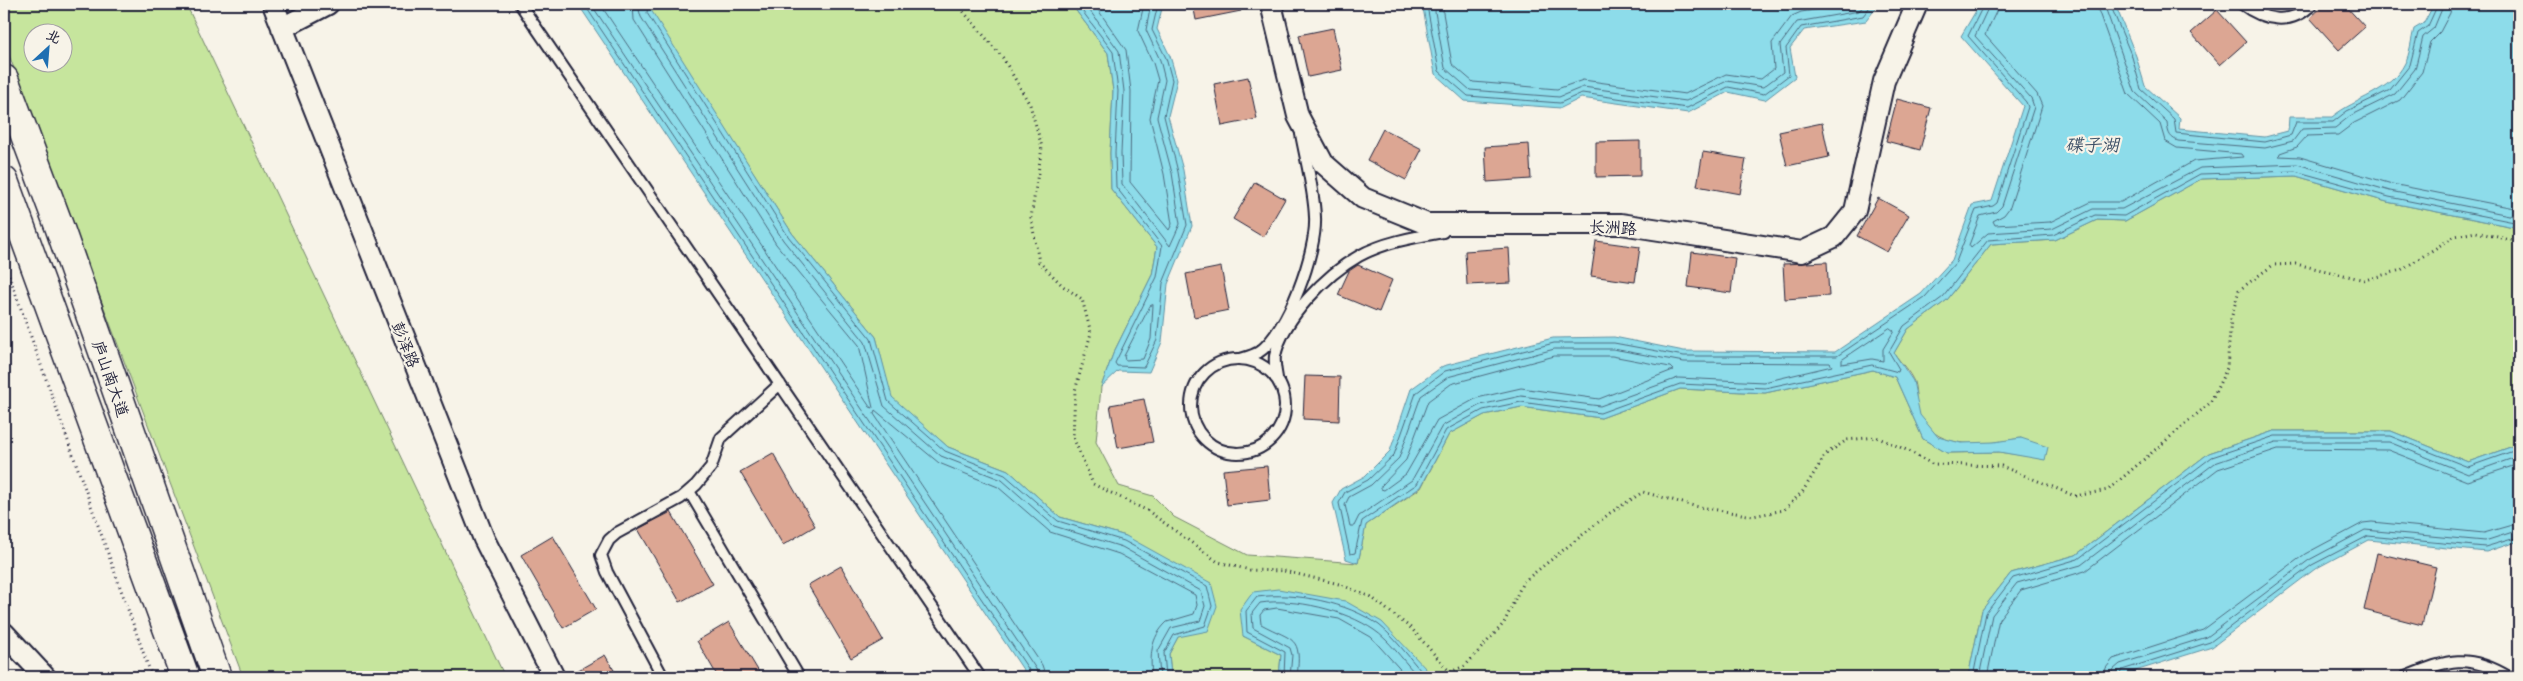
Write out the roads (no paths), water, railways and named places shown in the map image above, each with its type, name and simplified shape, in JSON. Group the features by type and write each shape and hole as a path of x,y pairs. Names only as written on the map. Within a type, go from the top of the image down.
{"highway":[{"name":"庐山南大道","path":"4,79 62,236 217,677"},
{"name":"庐山南大道","path":"4,181 185,677"}],"street":[{"name":"彭泽路","path":"273,4 484,539 554,677"},
{"path":"282,28 328,4"},
{"name":"长洲路","path":"1270,4 1298,116 1323,162 1363,198 1427,224 1621,224 1802,252 1834,237 1855,211 1884,81 1917,4"},
{"path":"4,633 46,677"}],"lane":[{"path":"520,4 980,677"},
{"path":"2242,4 2254,14 2264,18 2288,19 2304,12 2312,4"},
{"path":"1298,116 1315,217 1313,248 1304,277 1276,332 1259,352 1241,359 1220,362 1206,370 1193,389 1191,406 1193,419 1203,438 1222,450 1244,453 1268,443 1283,424 1286,407 1284,393 1277,378 1275,356 1285,332 1304,302 1327,278 1360,256 1405,239 1482,224"},
{"path":"1241,359 1256,362 1268,369 1277,378"},
{"path":"664,677 607,572 601,555 609,540 617,533 681,498 689,491 711,467 721,438 780,384"},
{"path":"689,491 800,677"},
{"path":"2405,677 2436,665 2469,660 2509,677"}],"water":[{"path":"578,4 653,4 651,10 792,233 876,337 892,397 948,447 1008,470 1060,517 1126,536 1211,583 1217,606 1208,631 1178,637 1169,654 1171,675 1169,677 1028,677"},
{"path":"1071,4 1163,4 1157,29 1170,56 1177,80 1168,116 1183,170 1192,226 1168,284 1162,342 1149,372 1118,371 1101,387 1113,354 1152,275 1157,247 1111,189 1110,153 1113,91 1108,53"},
{"path":"1428,4 1879,4 1866,21 1804,30 1790,48 1795,77 1765,100 1728,92 1688,113 1581,98 1561,108 1465,101 1435,74 1423,8"},
{"name":"碟子湖","path":"1980,4 2115,4 2136,56 2145,86 2180,118 2179,129 2265,137 2288,131 2289,117 2332,117 2391,81 2399,73 2407,59 2414,29 2424,23 2434,4 2519,4 2519,228 2387,202 2296,176 2201,179 2125,221 2097,220 2055,240 1991,244 1947,300 1908,329 1894,353 1913,381 1920,415 1938,437 1961,443 1994,442 2021,438 2048,447 2045,460 1999,452 1947,453 1923,439 1895,377 1873,370 1765,393 1680,389 1601,418 1521,407 1484,415 1449,434 1421,487 1366,525 1358,563 1346,559 1333,503 1341,489 1365,476 1390,451 1411,389 1443,366 1553,338 1614,337 1684,351 1835,352 1921,294 1952,260 1972,205 1992,201 2023,106 1961,36"},
{"path":"2274,431 2391,431 2468,462 2519,444 2519,541 2486,552 2369,540 2315,569 2212,647 2116,677 1968,677 1982,610 2011,573 2076,555 2209,453"},
{"path":"1278,589 1345,601 1382,622 1427,670 1425,677 1279,677 1281,655 1243,636 1240,610 1253,592"}]}
